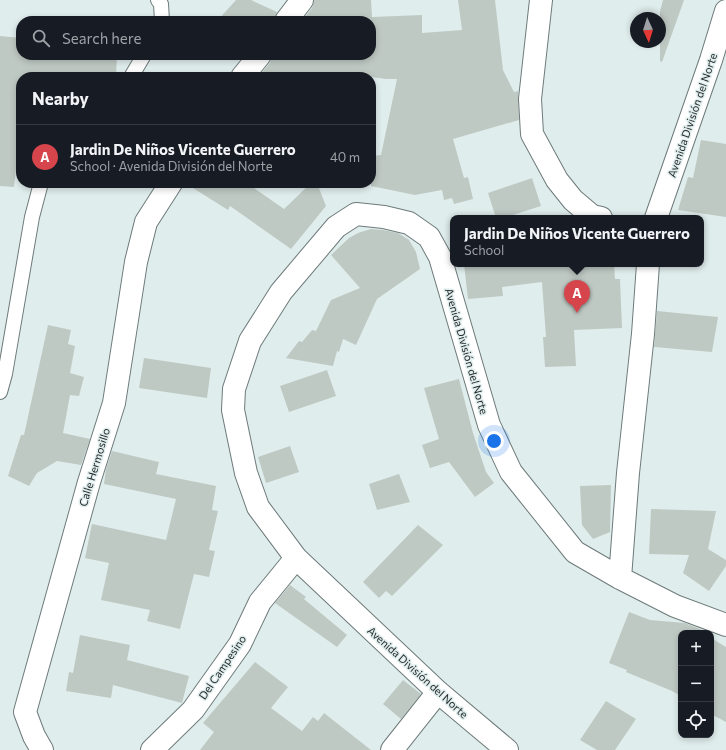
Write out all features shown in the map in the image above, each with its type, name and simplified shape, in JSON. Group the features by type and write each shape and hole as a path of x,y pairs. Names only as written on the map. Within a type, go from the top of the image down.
{"street":[{"path":"290,16 302,0"},
{"path":"541,0 530,99 532,134 557,180 573,200 591,215"},
{"name":"Avenida División del Norte","path":"657,215 711,60 726,11"},
{"path":"246,72 256,60"},
{"name":"Calle Hermosillo","path":"42,750 34,736 25,712 87,489 114,403 136,262 146,222 168,188"},
{"name":"Avenida División del Norte","path":"507,750 438,692 296,558 258,507 246,472 233,410 234,389 250,341 281,292 336,227 356,214 384,217 410,223 429,237 440,257 489,425 511,472 575,552 620,578 675,606 726,625"},
{"path":"620,578 628,473 643,334 648,267"},
{"name":"Del Campesino","path":"152,750 193,710 240,644 260,602 296,558"},
{"path":"392,750 438,692"}],"lane":[{"path":"158,0 161,4 162,16"},
{"path":"134,72 141,60"},
{"path":"0,392 5,374 32,217 40,188"}],"building":[{"path":"236,0 251,0 277,12 276,16 222,16"},
{"path":"314,0 371,0 372,16 306,16 312,8"},
{"path":"458,0 495,0 503,70 514,92 518,91 519,120 453,139 464,178 468,177 473,199 454,204 452,198 444,200 442,190 415,195 376,187 376,156 381,155 397,79 376,78 376,72 262,72 271,60 376,60 376,17 422,15 422,33 462,30"},
{"path":"663,0 684,0 662,62 660,61 660,48 666,48 666,12 660,11"},
{"path":"0,36 16,38 16,60 117,60 116,72 16,72 16,168 14,187 0,186"},
{"path":"701,140 726,144 726,217 678,210 688,177 693,178"},
{"path":"532,178 541,206 512,215 495,215 488,193"},
{"path":"193,188 254,188 284,209 306,188 319,188 326,206 291,249 230,206 228,210"},
{"path":"371,229 398,233 409,240 416,252 420,269 377,299 356,345 343,339 339,352 337,351 333,366 286,358 299,341 302,342 312,330 316,331 331,300 360,288 331,255 349,238 358,233"},
{"path":"464,267 614,267 615,279 620,279 622,328 574,330 576,366 545,367 543,337 546,337 542,282 502,287 503,296 468,299"},
{"path":"657,311 718,317 712,352 654,347"},
{"path":"48,325 71,330 68,344 75,346 70,373 84,377 79,396 70,395 63,433 90,439 81,465 57,461 37,473 29,486 8,476 21,435 24,435"},
{"path":"144,358 211,368 207,398 139,388"},
{"path":"327,370 336,396 289,412 280,386"},
{"path":"459,379 473,433 486,472 494,483 475,497 449,462 430,468 422,445 439,439 424,388"},
{"path":"290,446 299,472 266,483 258,457"},
{"path":"112,451 159,462 156,474 216,486 212,510 218,511 209,550 215,551 209,577 194,574 180,629 147,621 150,610 101,600 109,563 85,558 92,524 166,540 176,499 104,484 106,469"},
{"path":"399,474 410,502 377,510 369,484"},
{"path":"611,485 610,532 593,539 582,525 580,486"},
{"path":"651,509 716,511 708,549 726,560 726,566 709,591 683,573 689,555 649,554"},
{"path":"418,525 443,545 392,596 386,591 379,598 363,582"},
{"path":"290,585 306,597 304,599 347,635 337,647 275,603"},
{"path":"629,612 650,620 685,623 701,630 678,630 678,694 609,663"},
{"path":"80,635 130,645 127,660 189,676 182,703 113,685 111,698 66,691 69,672 73,673"},
{"path":"714,640 726,647 726,722 714,716"},
{"path":"255,662 288,687 271,708 302,731 313,717 318,721 324,713 371,750 200,750 214,732 203,723"},
{"path":"403,680 421,694 401,719 383,704"},
{"path":"606,701 636,719 615,750 597,750 580,740"}],"place":[{"name":"Jardin De Niños Vicente Guerrero","path":"577,313"}]}
